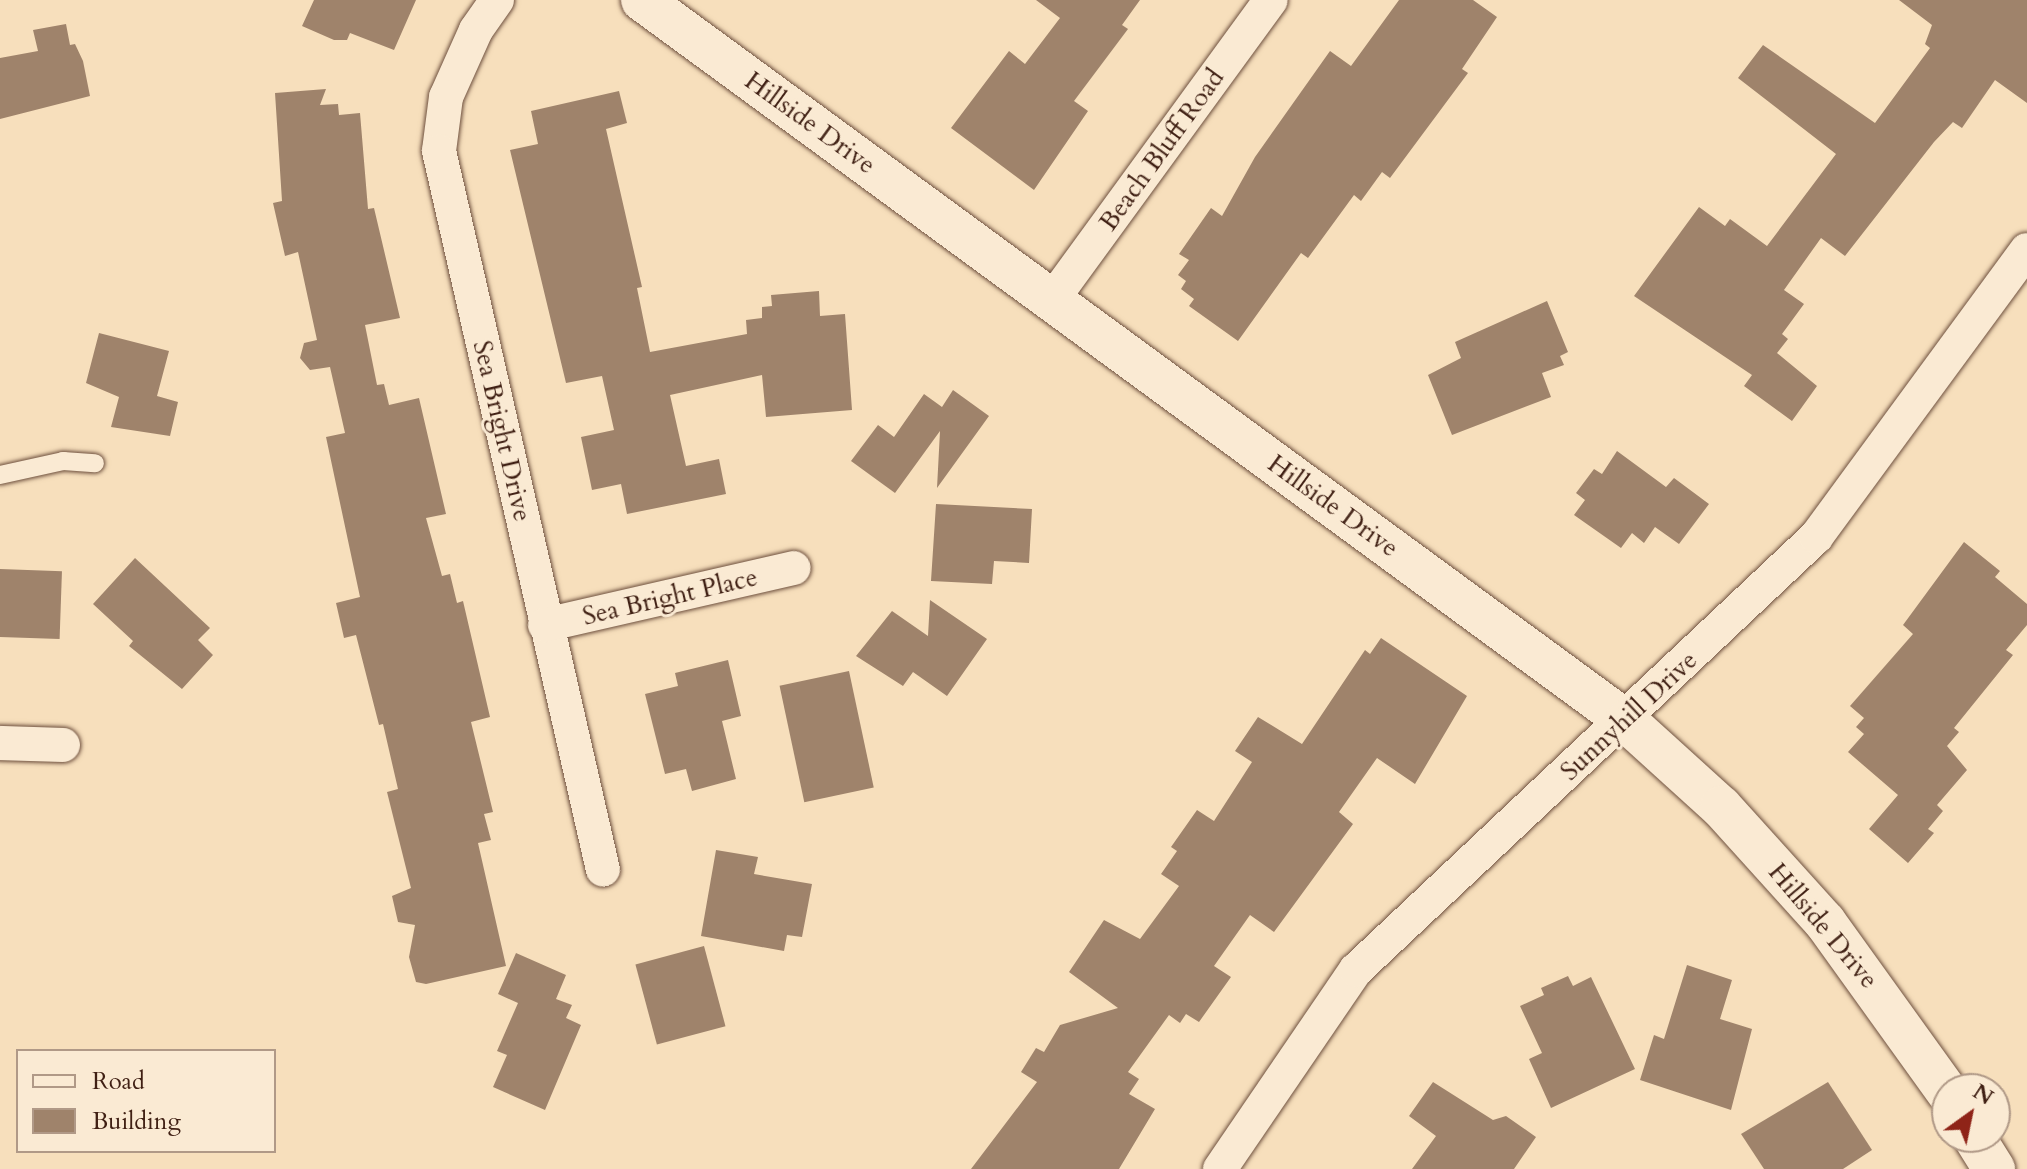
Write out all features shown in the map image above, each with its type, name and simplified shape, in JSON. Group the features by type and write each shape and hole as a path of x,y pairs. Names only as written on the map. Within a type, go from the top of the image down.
{"street":[{"name":"Sea Bright Drive","path":"497,0 476,30 446,97 439,151 603,870"},
{"name":"Hillside Drive","path":"642,0 1626,721 1721,807 1825,922 1933,1073"},
{"name":"Beach Bluff Road","path":"1052,300 1271,0"},
{"name":"Sunnyhill Drive","path":"1220,1169 1356,970 1626,721 1816,537 2027,250"},
{"name":"Sea Bright Place","path":"545,625 794,568"},
{"path":"0,743 63,745"}],"lane":[{"path":"0,475 63,461 95,463"}],"building":[{"path":"314,0 416,0 394,50 350,33 347,40 334,40 302,26"},
{"path":"1036,0 1140,0 1122,25 1128,29 1074,101 1088,111 1034,190 951,128 1009,51 1025,64 1060,18"},
{"path":"1399,0 1473,0 1497,17 1462,69 1468,73 1390,178 1382,172 1361,201 1354,195 1308,258 1301,253 1238,341 1189,306 1194,299 1181,289 1186,281 1178,275 1189,260 1179,254 1211,208 1222,216 1255,157 1330,51 1351,66"},
{"path":"1899,0 2027,0 2027,103 1995,80 1962,128 1953,122 1934,142 1845,256 1821,238 1784,290 1804,304 1782,334 1788,339 1777,353 1817,386 1792,421 1744,386 1752,375 1634,296 1699,207 1725,226 1730,219 1767,246 1836,154 1738,78 1763,45 1875,123 1930,48 1925,44 1932,25"},
{"path":"66,24 70,45 75,44 83,61 90,96 0,119 0,58 38,51 33,30"},
{"path":"326,89 320,105 338,104 339,115 360,113 368,209 374,208 400,318 365,325 377,385 384,384 389,405 419,398 446,514 426,518 442,576 450,574 457,603 463,601 490,717 471,722 493,812 484,814 491,840 478,843 506,966 426,984 416,982 409,957 415,925 398,922 392,896 411,888 387,792 398,789 383,724 379,725 356,635 344,638 336,603 360,597 326,437 345,433 330,367 310,370 300,358 304,343 317,340 298,252 285,256 273,203 282,201 275,93"},
{"path":"619,91 627,123 606,129 642,287 637,288 650,352 747,334 746,320 762,318 762,307 772,306 771,295 819,291 820,316 845,314 852,410 766,417 762,375 670,395 686,466 719,459 726,494 627,514 621,484 592,490 581,437 614,430 602,376 566,383 510,150 538,144 531,111"},
{"path":"1547,301 1568,352 1560,356 1564,365 1542,373 1551,397 1452,435 1428,375 1461,358 1455,342"},
{"path":"99,333 169,351 157,396 178,402 170,436 111,427 119,397 86,383"},
{"path":"953,390 989,416 937,488 940,431 895,493 851,461 878,425 894,437 924,394 942,407"},
{"path":"1617,451 1666,487 1674,478 1709,504 1679,544 1655,527 1644,543 1632,533 1621,548 1574,515 1585,500 1576,493 1594,469 1602,474"},
{"path":"936,504 1032,509 1029,563 994,561 992,584 931,581"},
{"path":"1964,542 2000,571 1995,577 2027,604 2027,625 2006,650 2013,655 1954,728 1959,732 1947,746 1967,770 1937,805 1943,811 1928,829 1934,833 1908,863 1869,829 1898,795 1848,752 1864,734 1856,727 1864,718 1850,706 1913,634 1903,625"},
{"path":"135,558 210,628 198,640 213,655 182,689 129,646 133,641 93,604"},
{"path":"0,569 62,571 60,639 0,637"},
{"path":"930,600 987,639 947,696 913,672 903,686 856,656 892,611 928,636"},
{"path":"1381,638 1467,696 1415,784 1377,758 1339,812 1353,824 1274,932 1250,915 1214,966 1231,977 1199,1022 1186,1014 1180,1023 1169,1015 1128,1072 1139,1079 1129,1094 1155,1109 1119,1169 971,1169 1037,1082 1021,1072 1036,1048 1044,1052 1060,1025 1118,1008 1069,972 1104,920 1140,939 1179,886 1161,874 1177,851 1171,847 1197,810 1214,821 1252,762 1235,751 1258,717 1302,744 1365,650 1370,654"},
{"path":"728,660 741,716 722,721 736,779 692,791 686,769 665,774 645,694 678,686 675,673"},
{"path":"849,671 874,787 804,802 780,686"},
{"path":"716,850 758,857 754,874 812,884 802,937 787,935 784,951 701,936"},
{"path":"704,946 725,1026 657,1045 635,964"},
{"path":"516,953 566,975 556,999 572,1005 566,1018 581,1025 545,1110 493,1087 507,1055 497,1051 518,1003 498,994"},
{"path":"1687,965 1732,980 1720,1019 1752,1029 1731,1110 1640,1080 1654,1035 1664,1039"},
{"path":"1568,976 1573,986 1591,977 1635,1069 1551,1108 1529,1059 1542,1053 1520,1006 1544,995 1541,988"},
{"path":"1433,1082 1493,1120 1506,1116 1536,1137 1514,1169 1412,1169 1436,1136 1409,1116"},
{"path":"1828,1082 1872,1150 1843,1169 1764,1169 1741,1134"}]}
